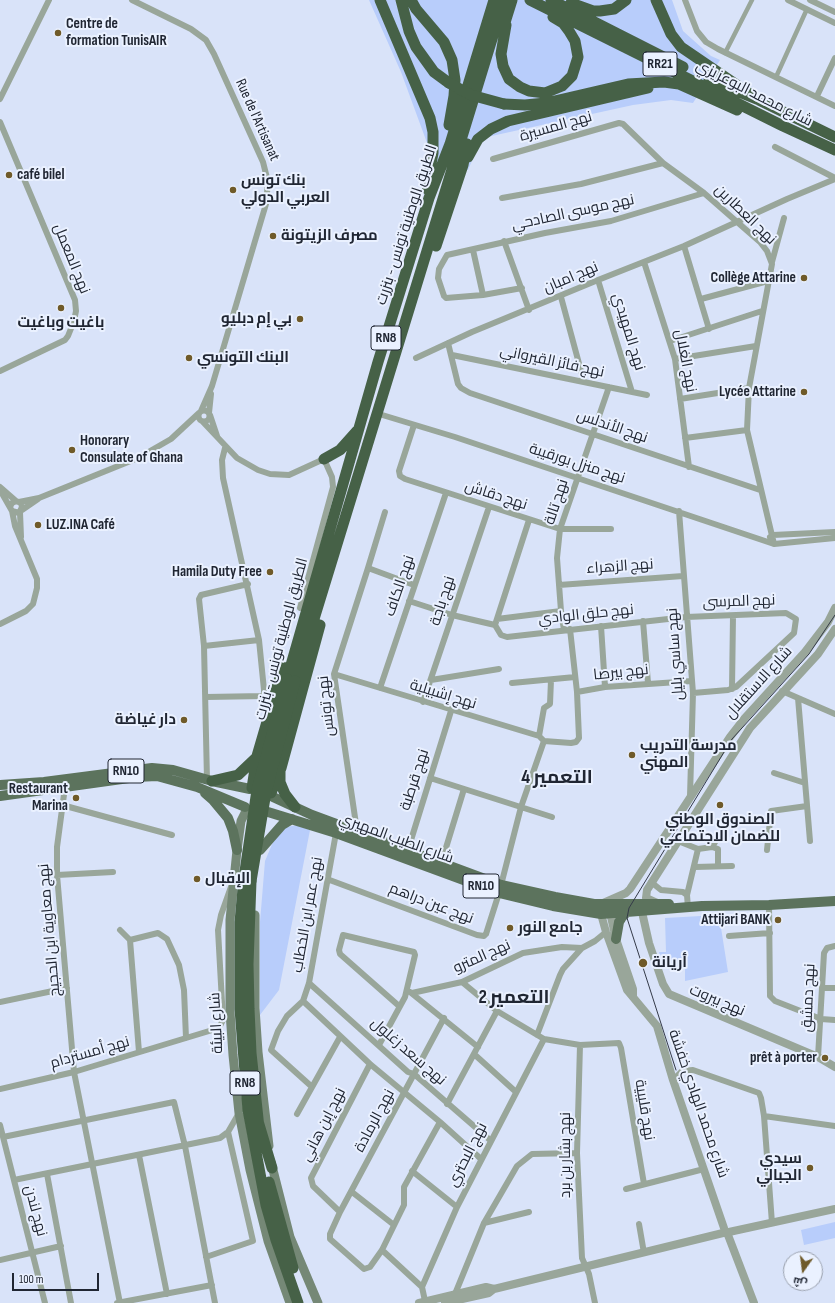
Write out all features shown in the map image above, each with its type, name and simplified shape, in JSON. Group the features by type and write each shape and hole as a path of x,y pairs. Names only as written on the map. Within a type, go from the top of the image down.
{"highway":[{"path":"380,0 430,118 433,153 427,185 429,198"},
{"path":"401,0 409,31 416,47 434,72 449,83 471,95 504,104 525,105 546,103 640,83 664,82 679,84 759,121 783,126"},
{"path":"411,0 416,9 444,42 454,69 454,96 440,169"},
{"name":"الطريق الوطنية تونس - بنزرت","path":"291,680 327,533 361,426 378,362 429,198 450,144 494,0"},
{"path":"508,3 501,54 503,66 509,78 520,87 537,93 545,93 562,86 572,76 578,57 575,41 563,24 534,3 521,0"},
{"name":"شارع محمد البوعزيزي","path":"551,0 712,82 759,100 835,137"},
{"path":"564,0 579,7 600,12 614,9 626,0"},
{"path":"656,0 670,34 681,47 759,100"},
{"path":"664,0 673,25 687,50"},
{"name":"الطريق الوطنية تونس - بنزرت","path":"306,1303 293,1281 276,1240 266,1205 248,1110 240,1010 240,922 243,880 257,790 291,680 343,527 413,293 508,3"},
{"name":"RN8","path":"402,333 411,317 463,165 463,156 508,3"},
{"name":"شارع محمد البوعزيزي","path":"534,3 783,126 835,150"},
{"path":"463,165 478,139 491,129 508,121 644,89 671,87 702,94"},
{"path":"324,458 345,445 361,426"},
{"path":"272,795 332,582 343,527"},
{"name":"RN8","path":"300,608 327,533"},
{"path":"251,788 257,756 300,608"},
{"path":"210,781 238,775 257,756"},
{"path":"280,768 280,782 285,794 295,807"},
{"name":"الطريق الوطنية تونس - بنزرت","path":"243,880 251,1053 257,1116 265,1166 298,1303"},
{"name":"RN8","path":"257,1116 272,1168"}],"main road":[{"name":"RN10","path":"0,785 44,782 144,768 173,770 210,781 251,788 265,787 272,795"},
{"name":"RN10","path":"0,796 150,776 170,779 198,787 246,808 256,815 268,812"},
{"path":"0,780 17,784"},
{"path":"198,787 214,800 228,818 233,830 237,850"},
{"path":"246,808 244,798 251,788"},
{"name":"شارع الطيب المهيري","path":"272,795 295,807 357,831 406,854 500,889 555,897 626,913 642,912 688,902"},
{"path":"272,795 273,806 264,819 256,881 255,1008 258,1052 272,1168 290,1236 318,1303"},
{"name":"شارع البيئة","path":"246,808 241,821 237,850 243,880 230,928 230,1012 233,1055 240,1113 258,1206 290,1303"},
{"name":"شارع الطيب المهيري","path":"268,812 441,864 500,889"},
{"path":"260,850 282,825 292,819"},
{"name":"شارع الطيب المهيري","path":"605,909 688,902 702,906 769,905 835,900"},
{"path":"616,940 619,922 622,916 626,913"}],"street":[{"path":"0,99 49,0"},
{"name":"Rue de l'Artisanat","path":"18,502 39,498 138,458 164,444 200,412 212,386 266,204 268,182 263,162 214,54 206,40 191,29 132,0"},
{"path":"685,0 697,32 706,42 725,53 835,106"},
{"path":"725,53 752,0"},
{"path":"788,0 835,23"},
{"path":"811,0 835,12"},
{"path":"776,77 808,10"},
{"path":"817,96 835,58"},
{"name":"نهج المعمل","path":"0,122 75,300 76,311 74,321 65,340 0,371"},
{"name":"نهج المسيرة","path":"493,159 619,123 626,126"},
{"name":"نهج العطارين","path":"626,126 663,163 704,193 760,242 767,250 772,264 762,311 749,388 747,430 774,544"},
{"path":"775,147 835,178"},
{"path":"502,198 581,184 663,163"},
{"name":"نهج امبان","path":"416,358 598,280 684,246 835,178"},
{"name":"نهج موسى الصادحي","path":"483,295 451,299 444,296 438,276 441,263 447,255 473,250 504,241 611,221 704,193"},
{"path":"772,264 784,218"},
{"path":"504,241 522,288 528,310"},
{"path":"684,246 702,299 709,329"},
{"path":"473,250 483,295 522,288"},
{"name":"نهج الغلال","path":"644,262 675,360 689,467"},
{"name":"نهج المهيدي","path":"598,280 632,392"},
{"path":"702,299 768,281"},
{"path":"561,297 584,382"},
{"path":"670,342 762,311"},
{"path":"448,343 452,355"},
{"path":"675,360 756,346"},
{"name":"نهج فائز القيرواني","path":"452,355 647,395"},
{"name":"نهج الأندلس","path":"452,355 458,384 461,388 470,393 760,490"},
{"name":"Rue de l'Artisanat","path":"179,431 201,421 209,420 212,386"},
{"name":"نهج تالة","path":"544,741 571,743 576,742 579,738 575,677 567,630 561,611 558,558 560,529 609,387"},
{"path":"680,399 749,388"},
{"path":"218,437 201,421 200,412 209,414 218,437 225,448 247,464 270,474 289,475 324,458 332,477 333,487 300,608"},
{"name":"نهج منزل بورقيبة","path":"378,414 679,511 774,544"},
{"name":"نهج دقاش","path":"414,425 399,471 400,476 405,479 560,529 611,529"},
{"path":"686,438 747,430"},
{"path":"225,448 222,460 223,478 248,584 259,640 264,671 264,696 267,702 272,706"},
{"path":"0,487 22,505 21,539"},
{"path":"0,490 11,509 15,526 37,579 36,596 33,604 26,611 0,624"},
{"name":"نهج الكاف","path":"380,688 446,493"},
{"name":"Rue de l'Artisanat","path":"21,511 39,498"},
{"path":"11,509 12,503 18,502"},
{"name":"نهج باجة","path":"423,702 489,507"},
{"path":"11,509 16,513 21,511"},
{"name":"نهج ساسي بليل","path":"679,511 693,693 690,796"},
{"name":"نهج تونس","path":"357,831 334,674 385,512"},
{"path":"409,601 452,615 495,625 529,520"},
{"path":"766,540 773,535 835,532"},
{"path":"774,544 835,538"},
{"path":"368,568 414,585"},
{"name":"نهج الزهراء","path":"559,585 683,576"},
{"path":"210,781 204,646 199,597 248,584"},
{"name":"شارع الاستقلال","path":"605,909 626,894 630,889 690,796 744,719 806,652 828,622 835,608"},
{"path":"497,618 561,611"},
{"name":"نهج المرسى","path":"686,616 733,616 786,613 792,615 796,619 794,633 732,689"},
{"name":"نهج حلق الوادي","path":"495,625 501,635 508,637 686,616"},
{"path":"693,693 732,689 733,616"},
{"path":"643,621 648,683"},
{"path":"600,626 606,687"},
{"name":"شارع الاستقلال","path":"660,904 646,898 647,890 651,882 750,728 782,691 818,654 835,628"},
{"path":"204,646 259,640"},
{"path":"431,680 499,669"},
{"name":"نهج إشبيلية","path":"334,674 451,711 539,736 544,741"},
{"name":"نهج بيرصا","path":"512,682 575,677"},
{"path":"539,736 544,708 550,704 551,680"},
{"name":"نهج بيرصا","path":"577,692 606,687 692,681"},
{"path":"782,691 835,714"},
{"path":"206,697 264,696"},
{"path":"798,698 810,841"},
{"name":"نهج قرطبة","path":"406,854 451,711"},
{"path":"500,889 522,807 544,741"},
{"path":"774,773 805,783"},
{"path":"430,778 552,817"},
{"name":"نهج معاوية ابن الحجيج","path":"65,787 56,856 56,875 68,988 74,1072 119,1303"},
{"path":"441,864 464,789"},
{"path":"62,805 172,834"},
{"path":"767,850 771,811 807,806"},
{"path":"712,847 724,828"},
{"name":"نهج عمر ابن الخطاب","path":"303,1001 309,983 336,833"},
{"path":"678,841 698,849 712,847 718,851 718,866"},
{"path":"688,902 698,849"},
{"path":"695,867 732,866"},
{"path":"56,875 113,872"},
{"name":"نهج عين دراهم","path":"327,879 481,936 486,934 500,889"},
{"name":"نهج أمستردام","path":"0,1089 74,1072 219,1028 223,1020 218,930 221,915 243,880"},
{"path":"651,882 661,890 679,891 688,902"},
{"path":"769,905 770,996 772,999 821,1020 835,1020"},
{"name":"شارع محمد الهادي خفشة","path":"605,909 606,932 627,990 657,1026 673,1080 726,1232 754,1303"},
{"name":"شارع محمد الهادي خفشة","path":"605,909 633,989 633,996"},
{"name":"نهج بيروت","path":"642,912 649,943 663,984 669,994 818,1057 835,1067"},
{"path":"120,930 130,940 139,1052"},
{"path":"538,1035 562,969 582,948 595,941 606,932"},
{"path":"130,940 158,933 167,939 179,965 184,990 186,1038"},
{"path":"729,936 770,933"},
{"path":"379,1045 399,1006 409,992 414,952 343,935 339,950 340,954 399,1006"},
{"name":"نهج دمشق","path":"818,1057 824,953 827,948 835,946"},
{"name":"نهج المترو","path":"409,992 462,982 523,952 562,947 582,948"},
{"path":"462,982 497,1011 544,1039 580,1045"},
{"name":"نهج سعد زغلول","path":"309,983 408,1072 414,1074 490,1140"},
{"path":"0,1002 68,988"},
{"path":"823,988 835,988"},
{"path":"409,992 444,1018 478,1047"},
{"path":"311,1086 271,1050 278,1031 287,1016 303,1001 370,1064 440,1122 481,1159"},
{"path":"447,1104 497,1011"},
{"name":"نهج الرمادة","path":"382,1250 370,1267 364,1269 330,1237 340,1212 444,1018"},
{"path":"297,1114 311,1086 340,1037"},
{"name":"نهج البحتري","path":"422,1287 456,1207 544,1039"},
{"name":"نهج قليبية","path":"580,1045 617,1042 622,1048 644,1184"},
{"name":"نهج بشار بن برد","path":"580,1045 577,1153 584,1265 589,1274 595,1303"},
{"path":"474,1054 516,1092"},
{"name":"نهج إبن هاني","path":"340,1212 313,1186 312,1178 370,1064"},
{"path":"673,1080 682,1071 694,1070 756,1090 760,1095 764,1116 772,1223"},
{"path":"4,1137 174,1102 185,1146 215,1303"},
{"path":"14,1180 220,1138 228,1132 240,1113"},
{"path":"764,1116 835,1126"},
{"path":"440,1122 404,1187 404,1205 382,1250 422,1287 422,1302 486,1287 494,1288 584,1265 644,1253 726,1232 835,1209"},
{"name":"نهج لندن","path":"0,1125 45,1303"},
{"path":"206,1257 253,1241 228,1132"},
{"path":"0,1154 7,1152"},
{"path":"454,1294 484,1223 522,1160 532,1154 537,1153 577,1153"},
{"path":"139,1155 167,1294"},
{"path":"626,1189 704,1169"},
{"path":"412,1171 456,1207"},
{"path":"47,1174 71,1303"},
{"path":"352,1192 394,1224"},
{"path":"484,1223 529,1212"},
{"path":"639,1224 644,1253"},
{"path":"0,1260 61,1246"},
{"path":"119,1303 212,1285"},
{"path":"445,1303 489,1293 494,1288"}],"shaded area":[{"path":"369,0 672,0 683,31 711,56 720,60 693,103 671,100 633,105 487,137 477,149 468,170 428,160 430,151 401,72"},
{"path":"298,825 310,830 279,990 260,1015 260,922 265,861 273,842 286,827"},
{"path":"719,915 728,972 685,981 685,965 662,968 659,952 666,952 665,918"},
{"path":"835,1222 835,1238 804,1245 801,1230"}],"tram line":[{"path":"676,1070 627,918 629,908 732,739 809,654 835,615"}],"place":[{"name":"Centre de formation TunisAIR","path":"58,33"},
{"name":"café bilel","path":"9,175"},
{"name":"بنك تونس العربي الدولي","path":"233,190"},
{"name":"مصرف الزيتونة","path":"273,236"},
{"name":"Collège Attarine","path":"804,278"},
{"name":"باغيت وباغيت","path":"61,308"},
{"name":"بي إم دبليو","path":"300,319"},
{"name":"البنك التونسي","path":"189,358"},
{"name":"Lycée Attarine","path":"804,392"},
{"name":"Honorary Consulate of Ghana","path":"72,450"},
{"name":"LUZ.INA Café","path":"38,525"},
{"name":"Hamila Duty Free","path":"270,572"},
{"name":"دار غياضة","path":"184,720"},
{"name":"مدرسة التدريب المهني","path":"632,755"},
{"name":"Restaurant Marina","path":"76,798"},
{"name":"الصندوق الوطني للضمان الاجتماعي","path":"720,805"},
{"name":"الإقبال","path":"197,879"},
{"name":"Attijari BANK","path":"778,920"},
{"name":"جامع النور","path":"510,928"},
{"name":"أريانة","path":"643,963"},
{"name":"prêt à porter","path":"825,1058"},
{"name":"سيدي الجبالي","path":"810,1168"}],"district":[{"name":"التعمير 4","path":"557,778"},
{"name":"التعمير 2","path":"514,998"}]}
